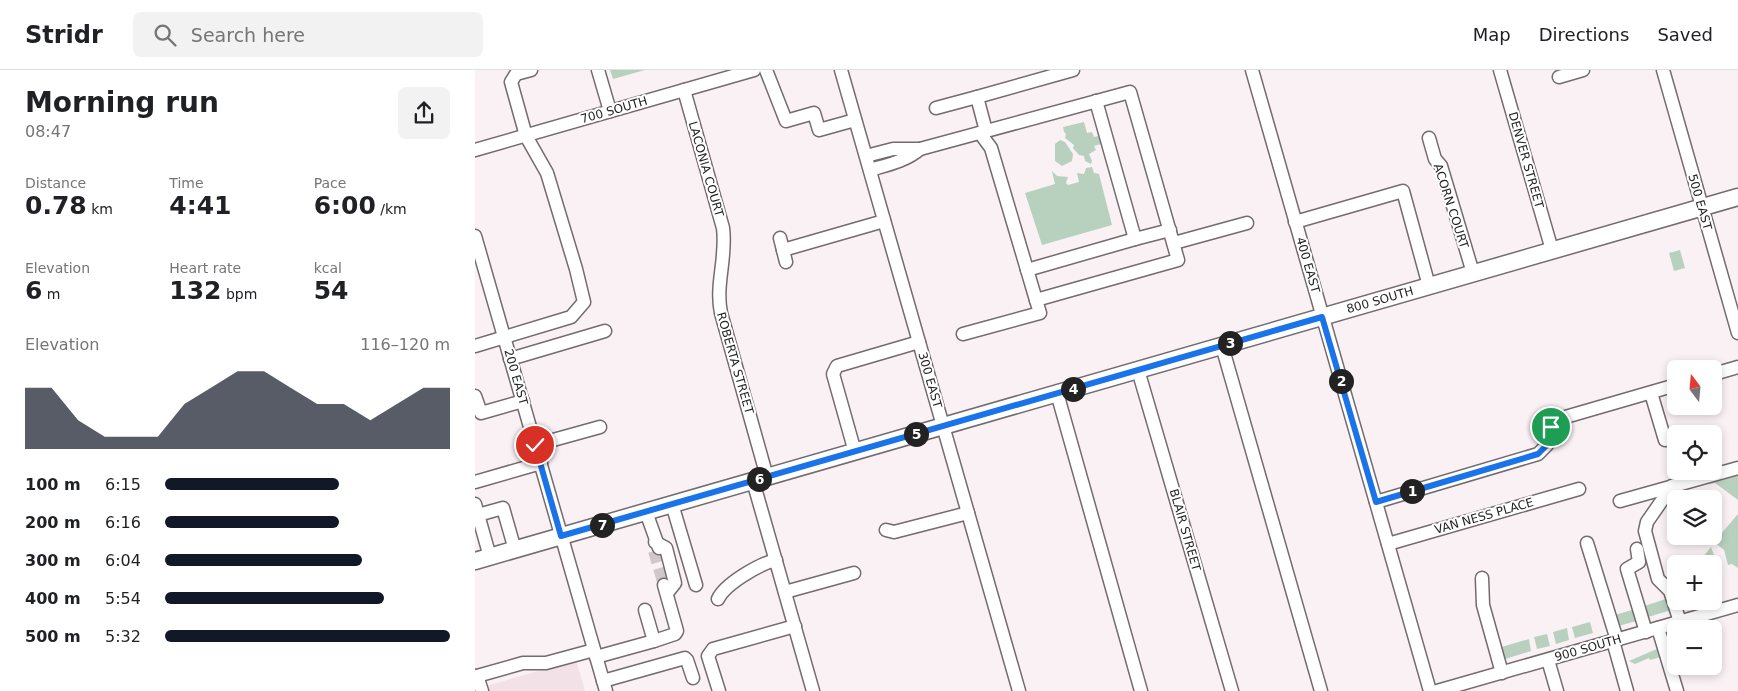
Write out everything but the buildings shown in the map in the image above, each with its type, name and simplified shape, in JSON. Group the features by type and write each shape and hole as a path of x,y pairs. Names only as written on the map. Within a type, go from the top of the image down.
{"main road":[{"name":"800 SOUTH","path":"482,559 1738,197"}],"street":[{"path":"475,346 571,317 584,302 547,173 526,136 511,78 516,74 531,70"},
{"path":"598,70 609,111"},
{"name":"700 SOUTH","path":"475,150 754,70"},
{"path":"766,70 786,121 814,113 819,130 855,120"},
{"name":"300 EAST","path":"841,70 1019,691"},
{"path":"936,108 1073,70"},
{"name":"400 EAST","path":"1252,70 1430,691"},
{"name":"DENVER STREET","path":"1501,70 1552,250"},
{"path":"1559,77 1583,70"},
{"name":"500 EAST","path":"1663,70 1738,333"},
{"name":"LACONIA COURT","path":"684,90 723,228 725,248"},
{"path":"866,156 893,149 920,149 1130,92 1179,260 1036,300"},
{"path":"963,334 1039,313 991,148 983,132 977,97"},
{"path":"1096,101 1135,239"},
{"name":"ACORN COURT","path":"1429,138 1435,159 1441,166 1473,274"},
{"path":"870,170 897,162 920,149"},
{"path":"1295,222 1403,191 1429,286"},
{"path":"783,250 884,221"},
{"path":"1174,243 1247,223"},
{"path":"1027,270 1170,230"},
{"name":"200 EAST","path":"475,236 605,686"},
{"name":"ROBERTA STREET","path":"725,248 719,303 760,479 776,560 813,691"},
{"path":"511,359 605,331"},
{"path":"855,452 833,374 837,366 919,342"},
{"path":"1222,346 1321,691"},
{"path":"1723,371 1738,366"},
{"name":"BLAIR STREET","path":"1139,370 1232,691"},
{"path":"1376,502 1538,454 1547,445 1551,427 1555,420 1667,388"},
{"path":"1057,393 1141,691"},
{"path":"1651,393 1665,440"},
{"path":"475,396 481,413 523,401"},
{"path":"535,445 600,427"},
{"path":"475,482 541,463"},
{"path":"1620,501 1738,468"},
{"path":"1672,486 1647,522 1645,531 1657,579 1670,592 1679,620"},
{"name":"VAN NESS PLACE","path":"1388,544 1579,488"},
{"path":"672,504 696,585"},
{"path":"482,559 476,510 503,508 515,550"},
{"path":"482,691 476,676 523,663 546,663 595,654 654,641 675,634 677,631 667,587 675,583 666,548 657,548 646,512"},
{"path":"886,530 894,532 968,513"},
{"path":"1587,543 1627,691"},
{"path":"1637,549 1639,562 1627,569 1677,691"},
{"path":"718,600 723,590 747,575 755,567 776,560"},
{"path":"785,592 854,573"},
{"path":"1482,578 1483,605 1502,673"},
{"name":"900 SOUTH","path":"1687,620 1738,605"},
{"path":"645,610 654,641"},
{"path":"719,691 709,656 713,649 795,626"},
{"name":"900 SOUTH","path":"1437,691 1667,626"},
{"path":"605,686 685,658 693,678"},
{"path":"1548,660 1557,691"}],"shaded area":[{"path":"576,660 585,691 488,691 487,686"}],"green space":[{"path":"610,70 645,70 613,79"},
{"path":"1084,122 1087,133 1092,132 1094,137 1098,136 1101,144 1094,146 1096,150 1089,154 1092,161 1091,164 1085,161 1084,156 1079,155 1073,148 1074,145 1065,138 1066,134 1063,127"},
{"path":"1060,140 1065,142 1073,154 1072,161 1062,166 1055,161 1055,144"},
{"path":"1092,167 1094,173 1099,174 1112,225 1042,245 1025,193 1055,184 1052,171 1057,176 1068,177 1066,183 1068,185 1079,182 1077,173 1084,174 1086,168"},
{"path":"1680,250 1685,268 1674,271 1669,253"},
{"path":"1738,471 1738,500 1715,483 1701,485 1697,482 1722,480 1722,475"},
{"path":"1738,514 1738,568 1732,564 1728,565 1724,550 1718,545 1722,545 1722,533"},
{"path":"1711,547 1714,555 1704,555"},
{"path":"1667,599 1667,610 1671,610 1645,618 1641,607"},
{"path":"1635,609 1637,621 1618,626 1615,615"},
{"path":"1590,622 1593,633 1575,638 1572,627"},
{"path":"1567,628 1569,640 1556,644 1553,632"},
{"path":"1547,634 1550,646 1537,649 1534,637"},
{"path":"1529,639 1531,651 1502,660 1498,648"},
{"path":"1659,648 1661,657 1650,660 1649,658 1635,664 1629,661"}],"tunnel":[{"path":"654,551 664,585"}],"route":[{"path":"535,445 561,536 1322,317 1376,502 1538,454 1547,445 1551,427"}]}
